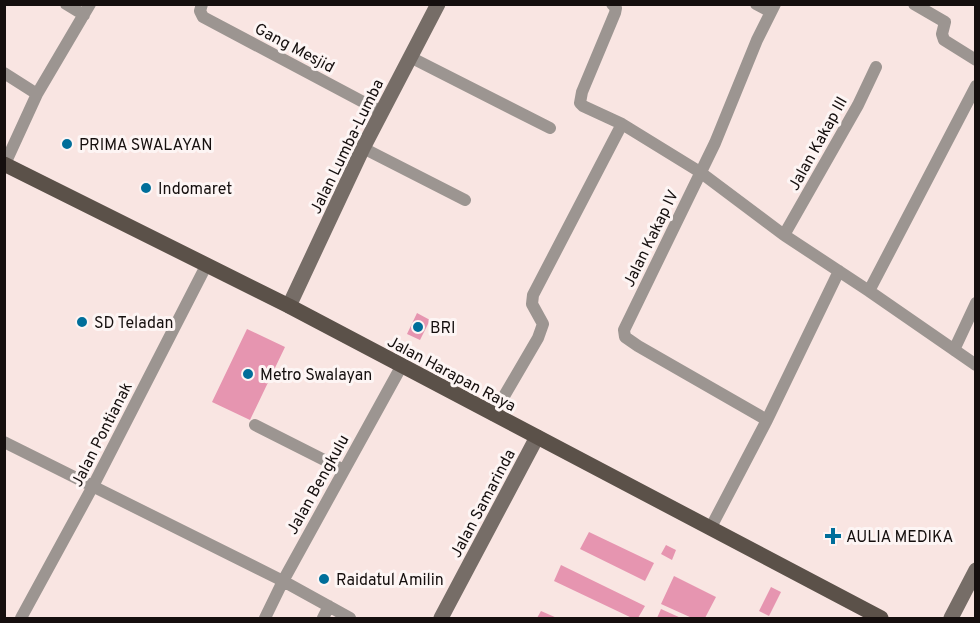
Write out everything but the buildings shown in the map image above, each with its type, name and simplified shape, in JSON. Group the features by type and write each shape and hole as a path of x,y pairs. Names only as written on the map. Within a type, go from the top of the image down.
{"main road":[{"name":"Jalan Harapan Raya","path":"5,165 289,306 880,618"}],"street":[{"path":"5,165 38,94 87,10 66,4"},
{"name":"Gang Mesjid","path":"202,4 200,11 203,17 382,112"},
{"name":"Jalan Lumba-Lumba","path":"289,306 363,148 438,4"},
{"path":"756,4 773,8"},
{"path":"914,4 945,22 942,34 944,40 975,60"},
{"path":"617,6 582,92 580,103 621,124 700,172 784,235 840,271 975,366"},
{"name":"Jalan Kakap IV","path":"767,420 625,337 624,330 715,143 757,40 773,8"},
{"path":"410,57 550,128"},
{"name":"Jalan Kakap III","path":"784,235 858,105 876,67"},
{"path":"4,73 38,94"},
{"path":"869,291 975,86"},
{"path":"493,415 538,338 543,324 532,304 533,295 621,124"},
{"path":"363,148 465,200"},
{"name":"Jalan Pontianak","path":"21,618 93,486 207,264"},
{"path":"710,529 767,420 840,271"},
{"path":"954,350 975,303"},
{"name":"Jalan Bengkulu","path":"265,618 283,581 401,367"},
{"path":"255,426 344,470"},
{"name":"Jalan Samarinda","path":"441,618 537,437"},
{"path":"4,442 283,581 350,618"},
{"path":"951,618 975,570"},
{"path":"323,618 329,606"}],"place":[{"name":"PRIMA SWALAYAN","path":"67,144"},
{"name":"Indomaret","path":"146,188"},
{"name":"SD Teladan","path":"82,322"},
{"name":"BRI","path":"418,327"},
{"name":"Metro Swalayan","path":"248,374"},
{"name":"AULIA MEDIKA","path":"833,536"},
{"name":"Raidatul Amilin","path":"324,579"}]}
